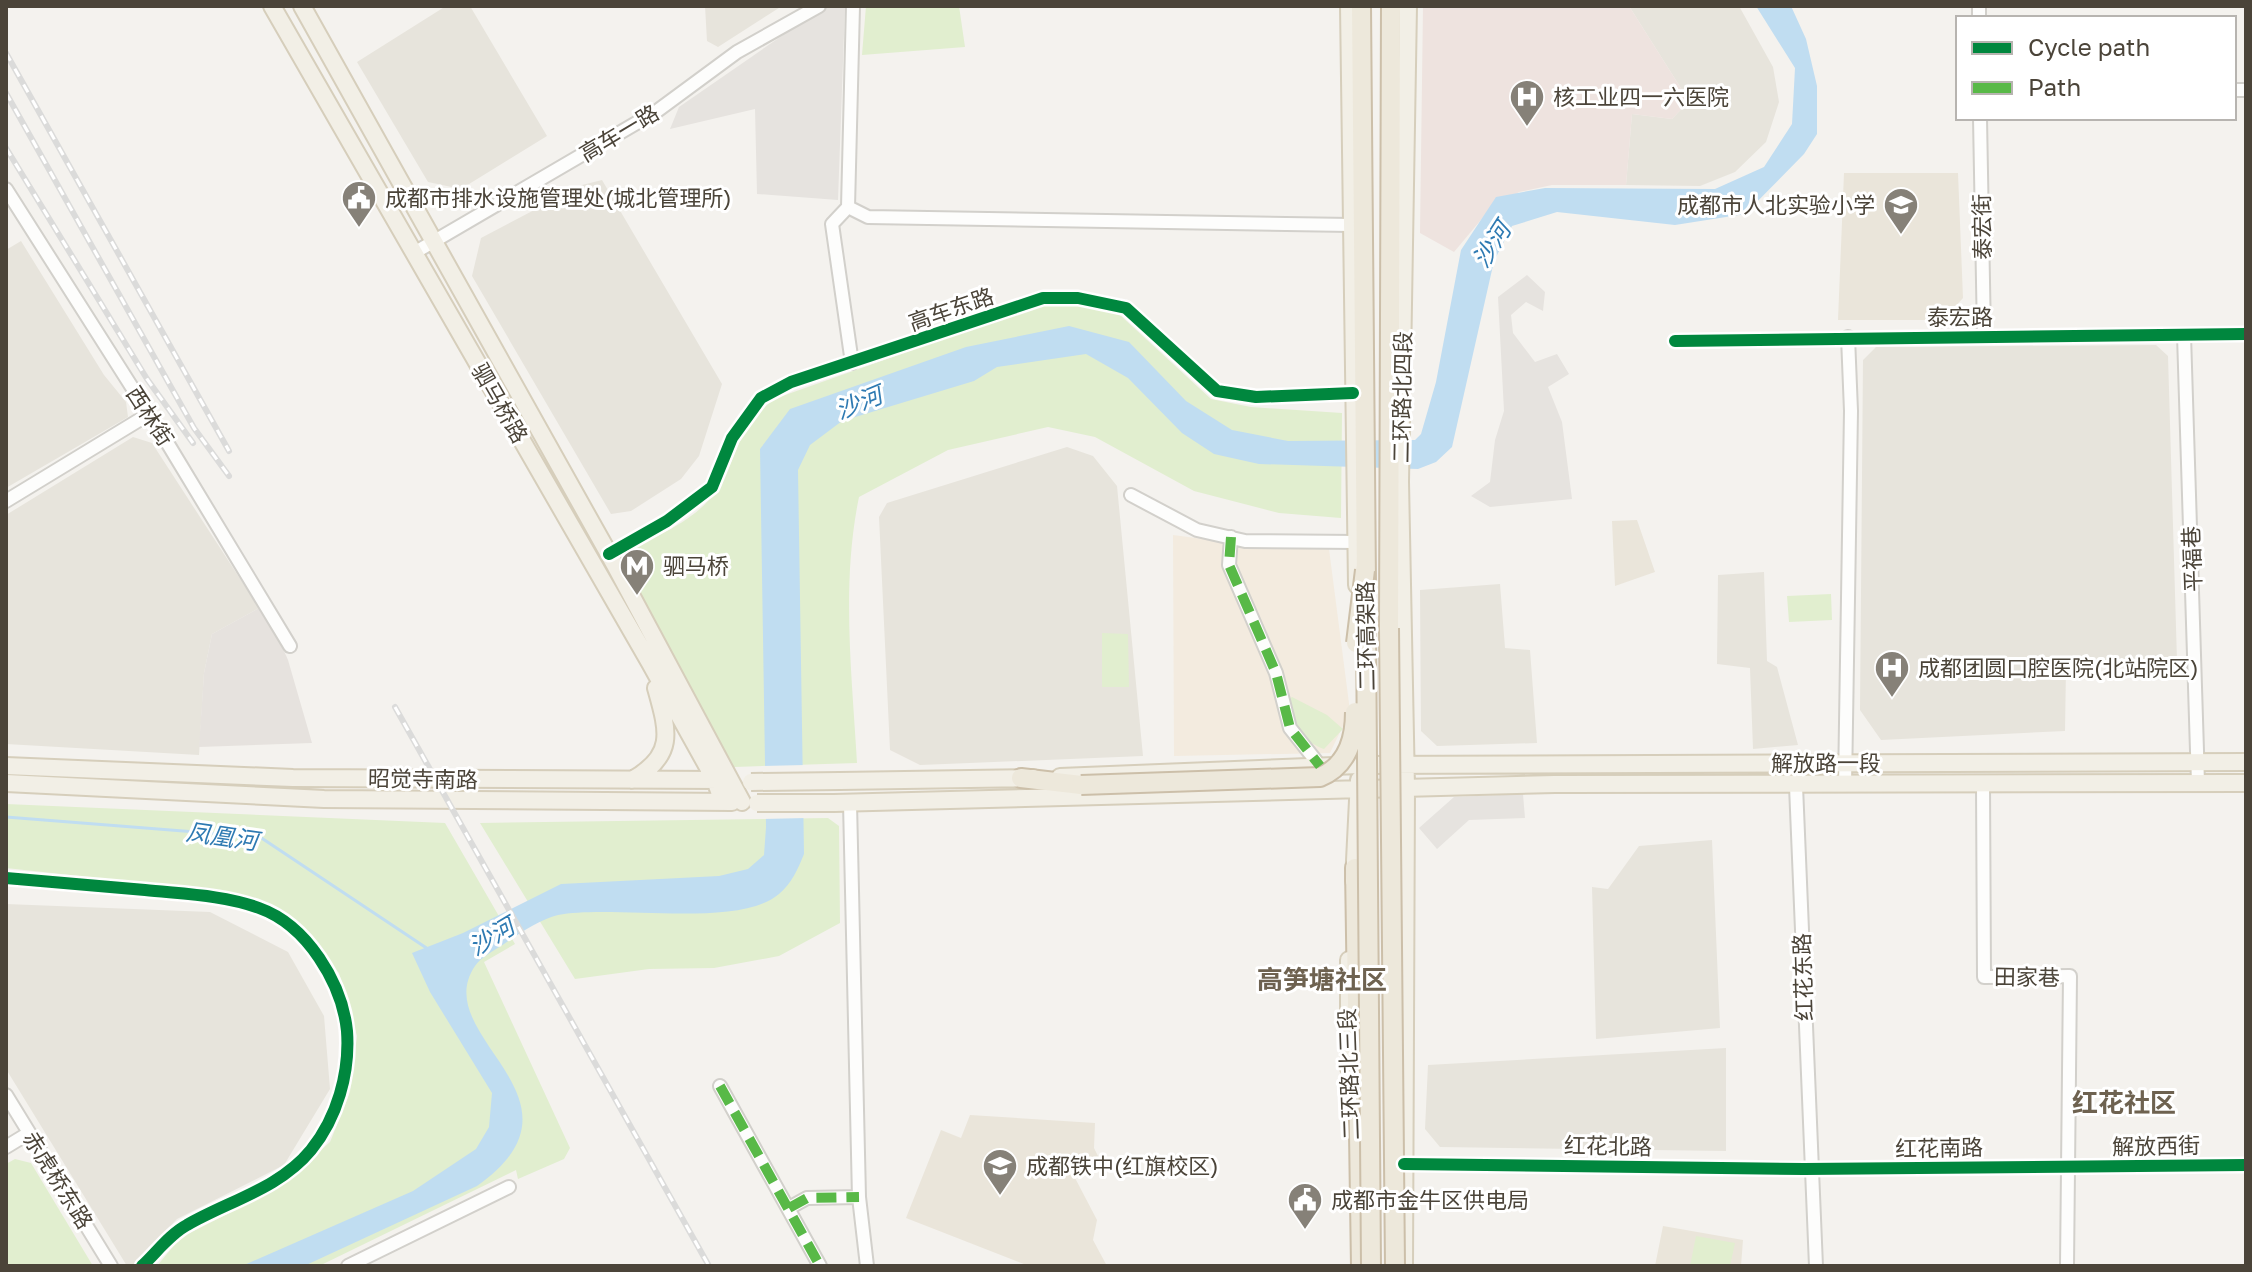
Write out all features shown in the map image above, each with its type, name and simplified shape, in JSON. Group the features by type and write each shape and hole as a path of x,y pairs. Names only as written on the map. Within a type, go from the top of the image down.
{"highway":[{"name":"二环高架路","path":"1361,6 1371,1266"},
{"name":"二环高架路","path":"1391,6 1398,788 1395,1266"},
{"path":"1391,76 1401,40 1405,6"},
{"path":"1021,778 1081,785 1306,779 1330,773 1344,757 1355,731 1356,645 1365,570"},
{"path":"1355,868 1361,1266"}],"main road":[{"name":"驷马桥路","path":"272,6 650,663 715,780 723,802"},
{"name":"驷马桥路","path":"302,6 733,781 750,803"},
{"name":"二环路北四段","path":"1349,6 1359,787"},
{"name":"二环路北四段","path":"1398,788 1406,765 1400,482 1405,6"},
{"path":"632,780 656,762 665,749 663,712 650,663"},
{"name":"解放路一段","path":"1021,778 1359,765 2246,762"},
{"name":"昭觉寺南路","path":"6,766 293,778 751,782 1021,778"},
{"name":"昭觉寺南路","path":"6,783 324,799 842,803"},
{"name":"解放路一段","path":"842,803 1359,787 2246,783"},
{"name":"二环路北三段","path":"1355,1266 1347,989 1359,787"},
{"path":"1398,788 1404,1266"}],"street":[{"name":"高车一路","path":"414,253 657,111 737,52 819,6"},
{"path":"852,363 832,224 848,207 853,6"},
{"name":"泰宏街","path":"1980,120 1984,336"},
{"name":"西林街","path":"6,189 149,414 290,646"},
{"path":"848,207 868,217 1351,225"},
{"name":"高车东路","path":"609,554 667,521 712,487 732,438 761,398 791,382 1043,298 1078,298 1126,308 1217,391 1256,397 1353,393"},
{"name":"泰宏路","path":"1675,341 2246,334"},
{"name":"平福巷","path":"2184,335 2198,783"},
{"path":"1845,785 1851,411 1848,337"},
{"path":"6,501 149,414"},
{"path":"1131,495 1197,530 1231,537 1357,542"},
{"path":"1231,537 1229,565 1271,661 1290,728 1320,766"},
{"name":"田家巷","path":"1983,784 1984,977 2070,976 2067,1266"},
{"name":"红花东路","path":"1796,786 1816,1266"},
{"path":"842,803 859,1197 867,1266"},
{"path":"6,878 194,895 261,908 317,954 341,1004 348,1049 342,1084 335,1109 309,1153 263,1188 184,1226 142,1266"},
{"path":"720,1086 820,1266"},
{"name":"赤虎桥东路","path":"6,1095 111,1266"},
{"path":"6,1147 29,1133"},
{"name":"红花北路","path":"1404,1164 1811,1169"},
{"name":"解放西街","path":"2067,1166 2246,1165"},
{"name":"红花南路","path":"1811,1169 2067,1166"},
{"path":"348,1266 509,1187"},
{"path":"789,1208 807,1198 859,1197"}],"shaded area":[{"path":"446,6 470,6 547,136 461,189 428,182 357,62"},
{"path":"705,6 782,6 718,47 707,41"},
{"path":"825,6 845,6 838,200 757,194 755,109 670,129 679,107"},
{"name":"核工业四一六医院","path":"1423,6 1629,6 1689,101 1672,119 1632,114 1626,185 1552,185 1519,192 1485,215 1454,252 1420,233"},
{"path":"1629,6 1739,6 1773,67 1779,102 1766,142 1735,172 1700,186 1626,185 1632,114 1672,119 1689,101"},
{"name":"成都市人北实验小学","path":"1844,173 1958,173 1963,298 1943,320 1838,320"},
{"path":"602,180 722,384 699,456 681,479 631,511 611,514 472,276 481,238 582,185"},
{"path":"21,241 104,375 126,402 128,417 6,488 6,250"},
{"path":"1527,275 1545,292 1543,311 1526,302 1511,315 1513,333 1535,362 1557,354 1569,374 1548,387 1562,422 1572,499 1490,507 1471,496 1490,482 1495,440 1504,411 1498,297"},
{"path":"2156,345 2168,356 2177,661 2066,668 2065,731 1881,740 1860,710 1863,360 1876,347"},
{"path":"133,437 152,443 259,608 212,634 204,673 199,755 6,744 6,515"},
{"path":"1067,447 1093,456 1117,486 1143,756 920,765 890,750 879,517 887,503"},
{"path":"1637,520 1655,572 1615,586 1612,521"},
{"path":"1173,535 1241,544 1329,549 1350,711 1330,753 1174,756"},
{"path":"1764,572 1767,661 1777,667 1798,745 1753,749 1750,668 1717,664 1718,575"},
{"path":"1500,584 1505,648 1530,650 1537,743 1437,746 1421,731 1420,590"},
{"path":"259,608 272,624 288,660 312,743 199,747 204,673 212,634"},
{"path":"1523,794 1525,818 1469,820 1437,849 1419,828 1454,797"},
{"path":"1712,840 1720,1028 1596,1039 1592,887 1608,889 1639,846"},
{"path":"6,904 210,912 288,952 324,1016 330,1089 284,1165 177,1219 132,1266 127,1266 6,1069"},
{"path":"1726,1048 1726,1151 1440,1147 1425,1129 1428,1065"},
{"name":"成都铁中(红旗校区)","path":"970,1115 1095,1123 1094,1148 1101,1162 1074,1176 1097,1220 1093,1240 1107,1266 1029,1266 906,1218 941,1130 961,1138"},
{"path":"1663,1226 1743,1240 1741,1266 1655,1266"}],"green space":[{"path":"866,6 959,6 965,47 862,55"},
{"path":"1062,302 1120,315 1211,399 1251,407 1342,413 1341,518 1279,513 1194,491 1095,437 1048,427 948,450 859,497 849,596 857,763 734,767 617,556 683,522 706,503 723,478 751,422 774,399 1039,305"},
{"path":"1831,594 1832,620 1789,622 1787,596"},
{"path":"1102,633 1128,634 1129,687 1102,687"},
{"path":"1292,697 1327,715 1343,729 1324,749 1303,736 1294,724 1287,700"},
{"path":"6,804 445,823 515,944 484,962 570,1148 564,1159 518,1179 516,1170 319,1266 157,1266 180,1238 278,1188 330,1142 350,1092 357,1036 339,973 283,914 226,892 6,868"},
{"path":"828,818 839,826 840,923 779,956 714,968 649,969 575,979 480,823"},
{"path":"15,1159 31,1163 93,1266 6,1266 6,1164"},
{"path":"1696,1236 1735,1243 1730,1266 1690,1266"}],"water":[{"name":"沙河","path":"1756,6 1791,6 1806,39 1817,86 1817,134 1804,154 1745,214 1675,225 1557,212 1512,226 1494,261 1452,447 1436,462 1418,469 1259,464 1214,454 1182,433 1128,378 1086,354 997,367 974,381 842,421 810,445 798,470 804,854 791,880 779,894 760,904 735,910 558,915 530,927 488,954 475,966 466,992 472,1018 518,1096 522,1124 511,1154 477,1186 304,1266 242,1266 413,1191 476,1149 489,1127 492,1093 430,992 412,953 463,933 561,884 719,876 748,869 764,855 760,449 790,409 966,347 1069,326 1129,342 1186,401 1232,430 1288,441 1415,440 1421,434 1436,382 1461,250 1496,197 1545,188 1715,189 1764,167 1792,124 1795,68"}],"pier":[{"path":"805,765 807,818 762,819 761,766"}],"waterway":[{"name":"凤凰河","path":"6,817 260,837 428,949"}],"railway":[{"path":"6,53 229,451"},
{"path":"6,93 194,428 229,476"},
{"path":"6,148 147,379 193,443"},
{"path":"395,707 709,1266"}],"marked path":[{"path":"1231,537 1229,565 1276,673 1290,728 1320,766"},
{"path":"720,1086 820,1266"},
{"path":"789,1208 807,1198 859,1197"}],"cycle path":[{"path":"609,554 667,521 712,487 732,438 761,398 791,382 1043,298 1078,298 1126,308 1217,391 1256,397 1353,393"},
{"path":"1675,341 2246,334"},
{"path":"6,878 203,896 259,908 276,916 307,942 330,975 338,994 347,1031 344,1079 335,1109 311,1150 269,1185 181,1229 142,1266"},
{"path":"1404,1164 1804,1169 2246,1165"}],"place":[{"name":"核工业四一六医院","path":"1527,128"},
{"name":"成都市排水设施管理处(城北管理所)","path":"359,229"},
{"name":"成都市人北实验小学","path":"1901,236"},
{"name":"驷马桥","path":"637,597"},
{"name":"成都团圆口腔医院(北站院区)","path":"1892,699"},
{"name":"成都铁中(红旗校区)","path":"1000,1197"},
{"name":"成都市金牛区供电局","path":"1305,1231"}],"district":[{"name":"高笋塘社区","path":"1322,980"},
{"name":"红花社区","path":"2124,1103"}]}
